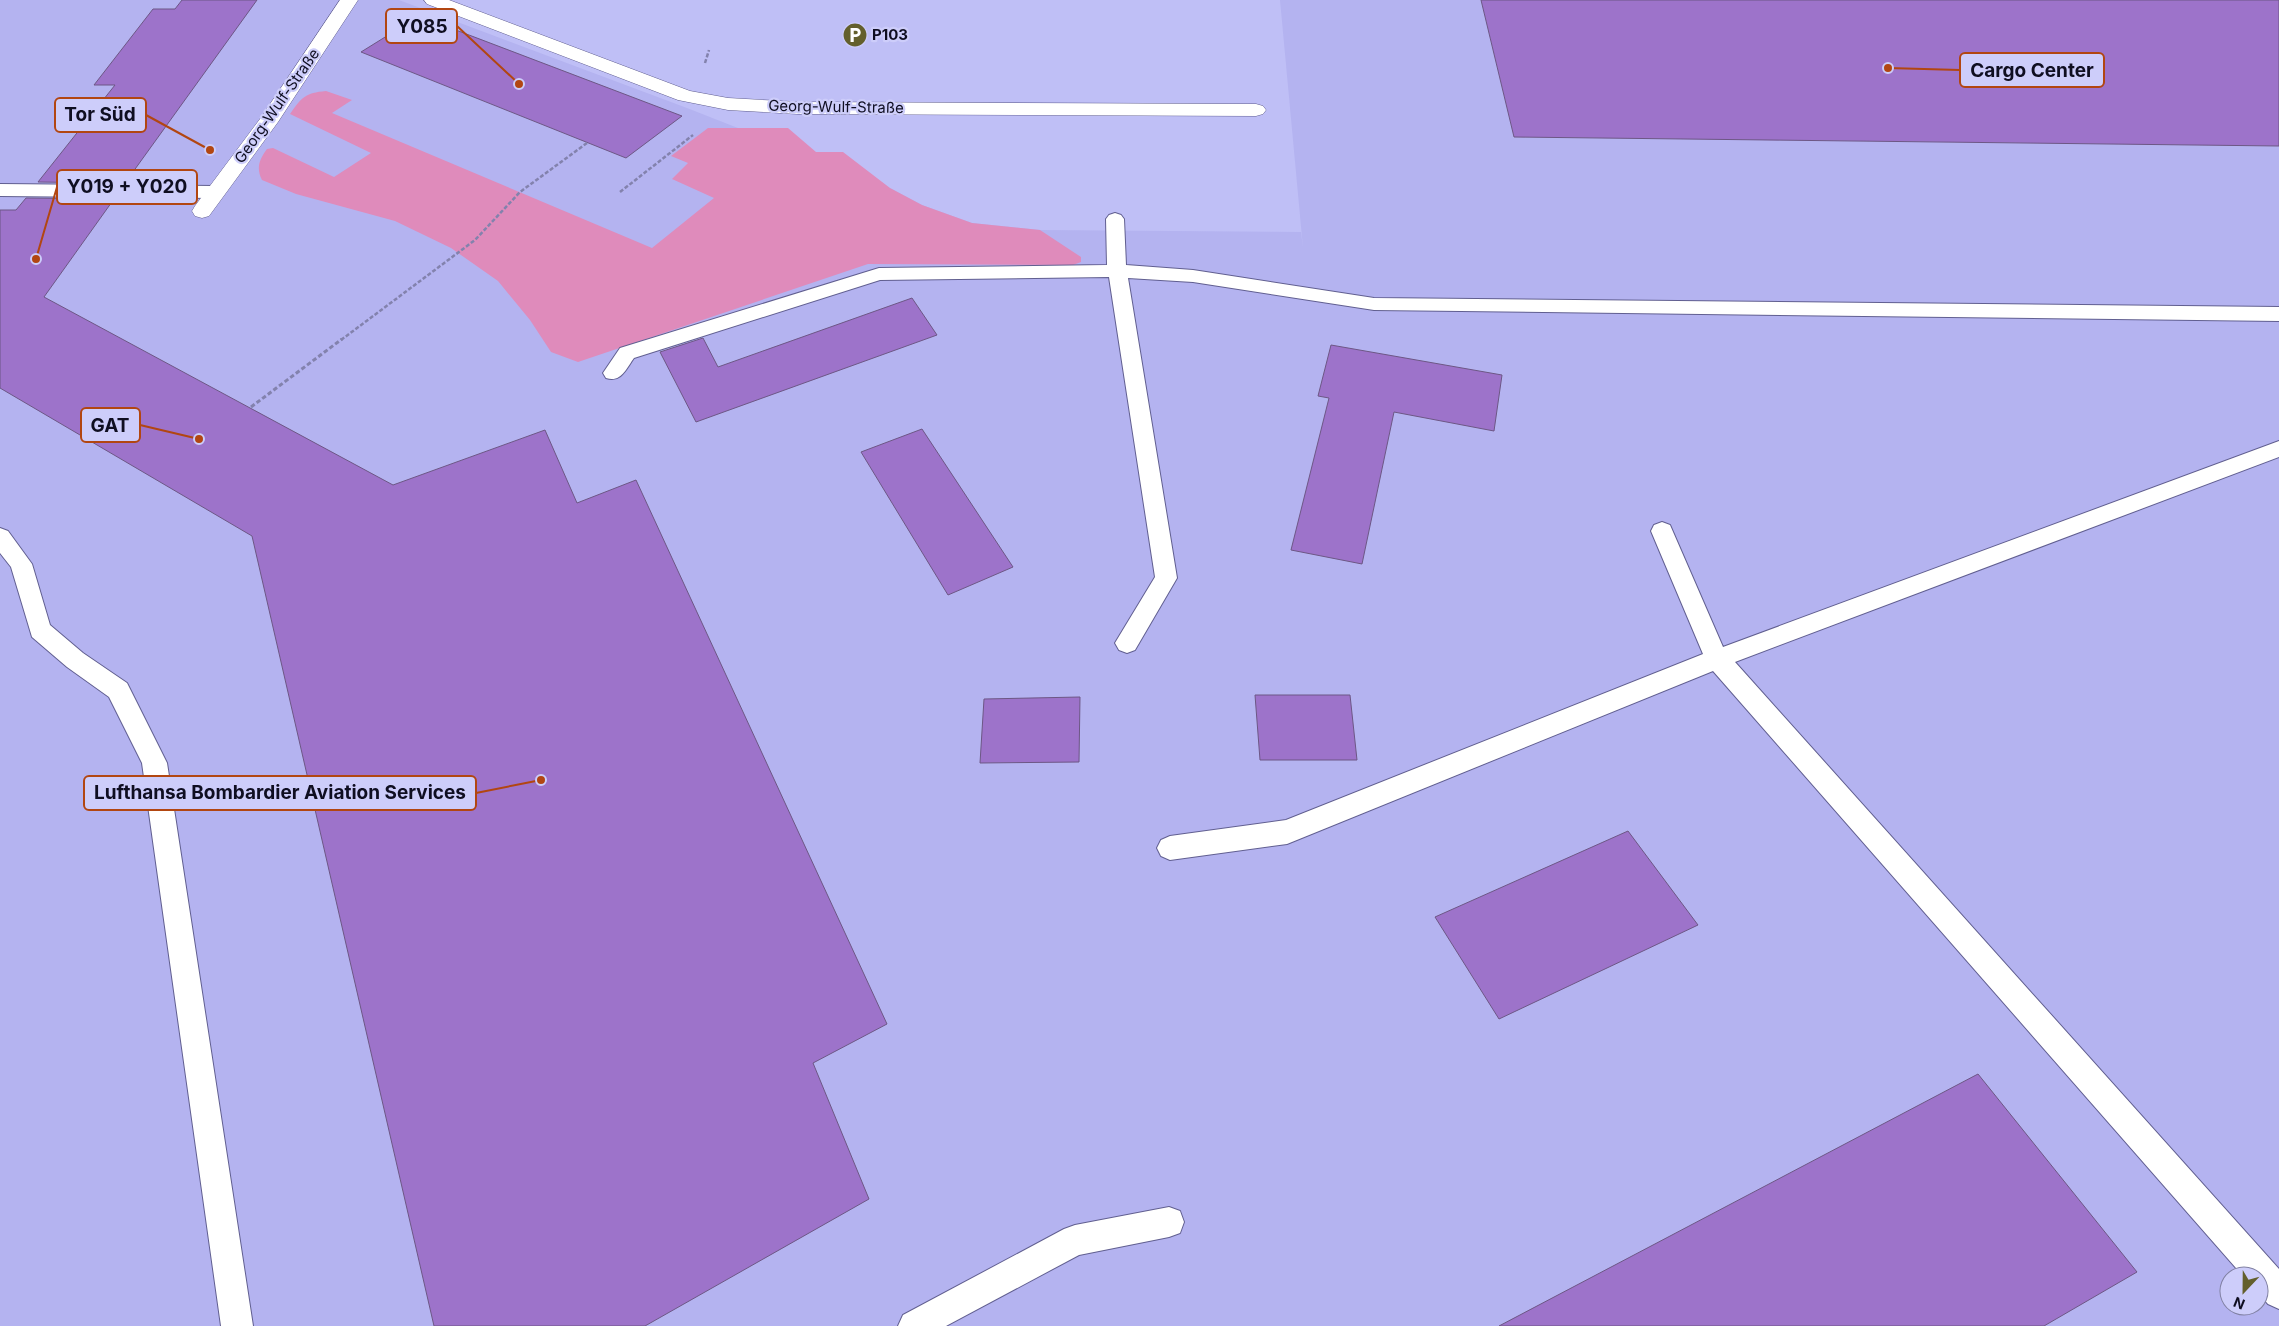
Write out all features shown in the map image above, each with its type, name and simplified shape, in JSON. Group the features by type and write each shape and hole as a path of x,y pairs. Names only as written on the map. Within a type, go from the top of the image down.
{"street":[{"name":"Georg-Wulf-Straße","path":"202,211 214,192 268,122 349,0"},
{"name":"Georg-Wulf-Straße","path":"433,0 685,96 728,104 798,108 1256,110"}],"lane":[{"path":"0,190 214,192"},
{"path":"1115,219 1117,272 1166,578 1127,643"},
{"path":"613,373 627,353 879,274 1117,272 1193,276 1374,304 2279,314"},
{"path":"1170,848 1287,832 1717,659 2279,449"},
{"path":"1662,531 1717,659 2279,1293"},
{"path":"0,537 21,564 40,630 76,660 118,690 154,763 237,1326"},
{"path":"914,1326 1075,1240 1169,1222"}],"path":[{"path":"620,192 694,134"},
{"path":"251,407 475,240 520,192 587,143"}],"shaded area":[{"path":"0,0 399,0 687,108 890,188 922,205 972,223 1040,230 1301,232 1303,248 1280,0 1481,0 1514,137 2279,146 2279,1326 0,1326"},
{"path":"326,91 352,100 332,113 652,248 714,198 672,179 688,163 671,156 708,128 788,128 816,152 843,152 890,188 922,205 972,223 1040,230 1081,257 1081,262 1073,265 868,264 578,362 551,352 530,320 498,281 451,248 395,221 296,194 262,180 259,164 267,149 273,148 334,177 371,153 290,114 305,97 313,93"}],"building":[{"path":"182,0 257,0 125,183 38,182 115,85 94,85 153,9 175,9"},
{"path":"1481,0 2279,0 2279,146 1514,137"},
{"path":"419,16 682,116 626,158 361,52"},
{"path":"26,198 114,199 44,297 393,485 545,430 577,503 636,480 887,1024 813,1063 869,1199 645,1326 434,1326 252,536 0,388 0,210 16,210"},
{"path":"912,298 937,335 696,422 660,352 703,338 718,367"},
{"path":"1331,345 1502,375 1494,431 1394,412 1362,564 1291,550 1329,398 1318,396"},
{"path":"922,429 1013,567 948,595 861,452"},
{"path":"1255,695 1350,695 1357,760 1260,760"},
{"path":"1080,697 1079,762 980,763 984,699"},
{"path":"1628,831 1698,925 1499,1019 1435,917"},
{"path":"1978,1074 2137,1272 2044,1326 1499,1326"}],"place":[{"name":"P103","path":"855,35"},
{"name":"Cargo Center","path":"1888,68"},
{"name":"Y085","path":"519,84"},
{"name":"Tor Süd","path":"210,150"},
{"name":"Y019 + Y020","path":"36,259"},
{"name":"GAT","path":"199,439"},
{"name":"Lufthansa Bombardier Aviation Services","path":"541,780"}]}
